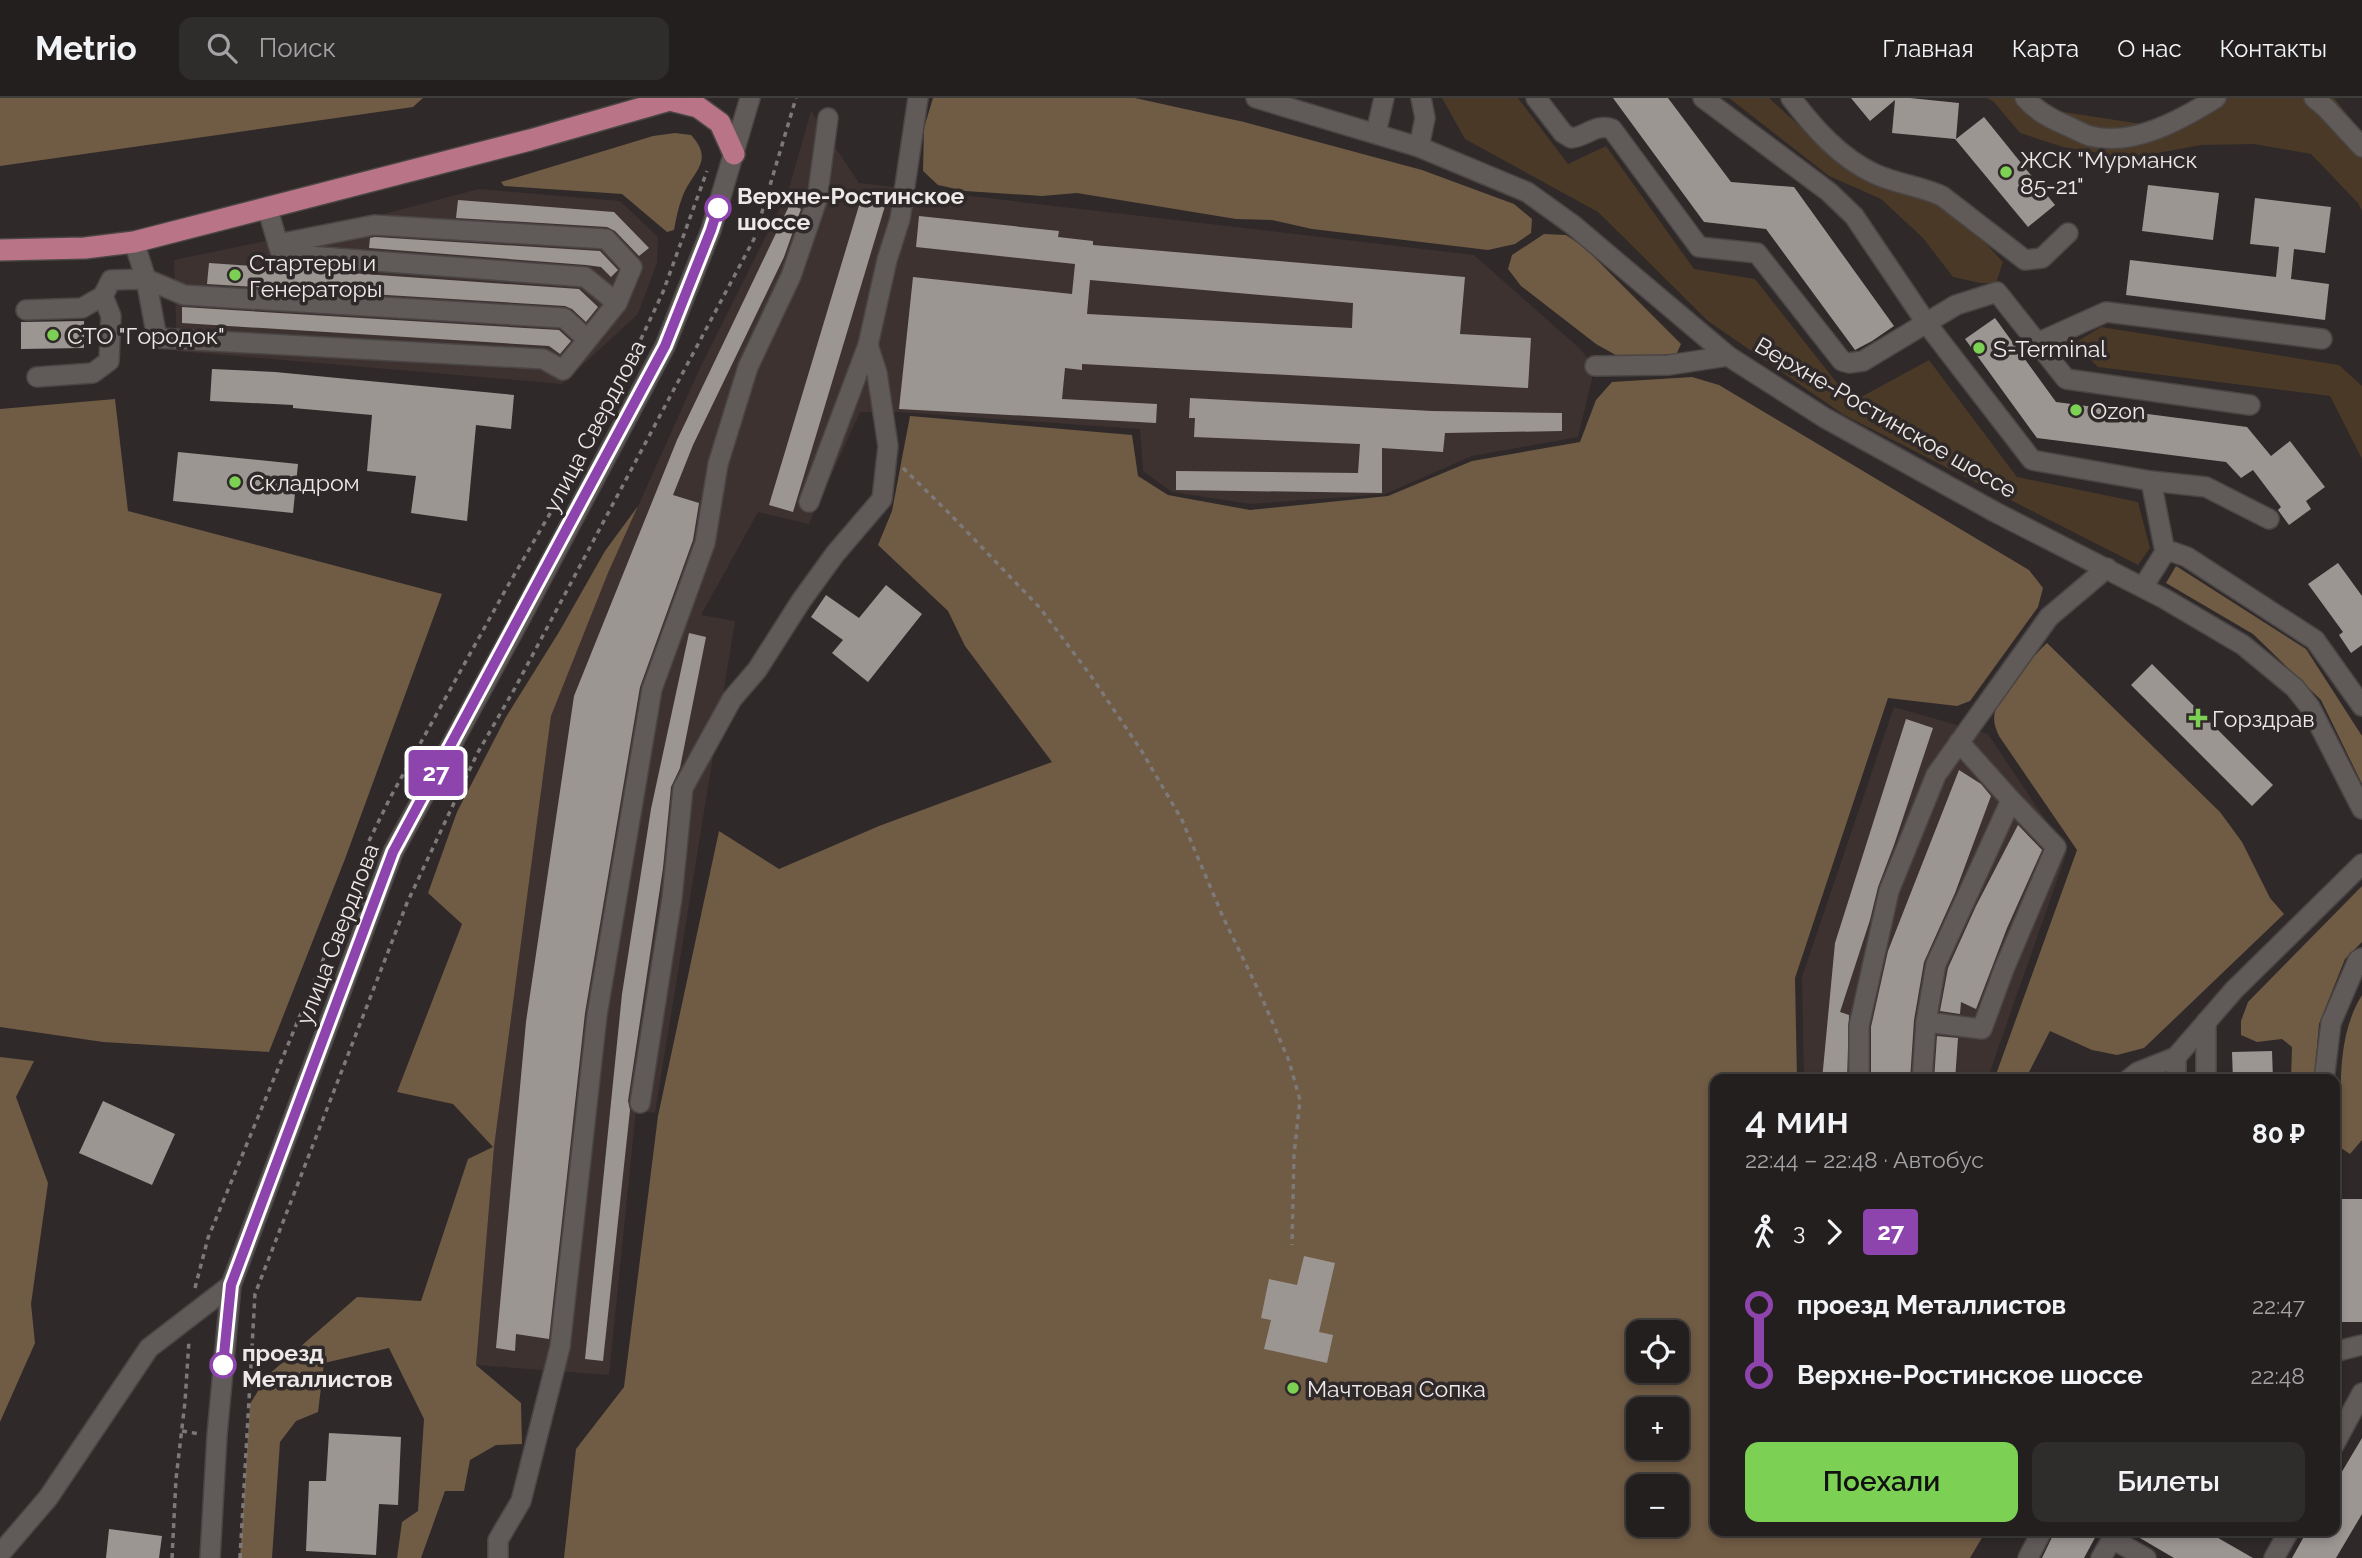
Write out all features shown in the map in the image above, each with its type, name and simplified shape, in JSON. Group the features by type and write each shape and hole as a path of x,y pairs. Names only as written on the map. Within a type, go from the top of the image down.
{"main road":[{"path":"0,250 85,248 134,242 530,140 672,99 698,107 720,122 734,154"}],"street":[{"name":"улица Свердлова","path":"210,1558 217,1436 231,1285 393,852 665,346 711,230 750,98"},
{"path":"809,502 868,345 887,260 900,219 918,98"},
{"name":"Верхне-Ростинское шоссе","path":"1256,98 1419,146 1527,192 1551,208 1728,356 1825,418 1995,512 2143,587 2243,645 2295,688 2310,708 2362,809"},
{"path":"1376,133 1384,98"},
{"path":"1419,146 1425,118 1421,98"},
{"path":"1536,98 1563,133 1571,138 1602,126 1612,128 1699,247 1757,253 1842,361 1863,361 1956,304 1997,292 2066,379 2250,405"},
{"path":"1703,98 1829,192 1854,216 1927,324 2032,460 2151,481 2206,487 2269,519"},
{"path":"1791,98 1819,134 1851,159 1873,173 1942,196 2025,260 2042,258 2068,233"},
{"path":"2025,98 2035,108 2059,123 2090,136 2109,138 2129,137 2158,128 2216,98"},
{"path":"2314,98 2362,147"},
{"path":"498,1558 498,1540 522,1501 560,1347 597,1015 652,689 705,543 718,464 748,367 792,276 817,200 828,118"},
{"path":"267,207 281,254 584,277 617,303"},
{"path":"134,242 146,279 157,338 543,359 563,370 617,303 632,267 606,239 374,225 278,244"},
{"path":"26,310 82,309 103,296 111,280 146,279 184,295 564,318 587,339"},
{"path":"37,377 93,373 109,361 111,316 103,296"},
{"path":"2038,343 2106,312 2322,339"},
{"path":"640,1103 671,898 682,788 732,699 757,670 821,573 882,499 888,446 877,373 868,345"},
{"path":"1594,366 1669,365 1728,356"},
{"path":"2143,587 2165,552 2151,481"},
{"path":"2165,552 2187,557 2315,640 2362,706"},
{"path":"1859,1074 1858,1026 1889,891 1936,775 2049,617 2107,568"},
{"path":"1926,1022 1982,1029 2004,969 2056,847 1959,743"},
{"path":"1922,1074 1926,1022 1936,964 2011,800"},
{"path":"2136,1074 2176,1057 2234,990 2362,864"},
{"path":"2325,1074 2332,1023 2358,960 2362,958"},
{"path":"2206,1022 2206,1074"},
{"path":"2176,1057 2176,1074"},
{"path":"0,1554 48,1497 149,1348 231,1285"},
{"path":"2340,1350 2362,1345"},
{"path":"2340,1434 2362,1393"},
{"path":"2028,1558 2039,1536"},
{"path":"2101,1558 2111,1536"},
{"path":"2113,1536 2146,1558"},
{"path":"2274,1558 2286,1536"}],"path":[{"path":"240,1558 255,1294 407,903 477,754 515,688 754,239 796,98"},
{"path":"888,446 901,466 1040,608 1141,750 1182,820 1289,1061 1300,1100 1294,1155 1292,1245"}],"shaded area":[{"path":"0,98 423,98 413,107 0,166"},
{"path":"933,98 1135,98 1244,122 1422,170 1514,204 1532,219 1531,233 1515,244 1488,250 1312,229 1272,220 1236,219 1077,193 1042,196 965,191 938,185 923,171 924,128"},
{"path":"1442,98 1518,98 1568,164 1606,146 1694,269 1755,279 1852,402 1929,360 2017,477 2138,502 2150,548 2138,565 1844,415 1708,321 1598,212 1465,139"},
{"path":"1729,98 1769,98 1852,173 1933,186 2003,262 1996,283 1980,283 1953,277 1923,238 1881,199 1829,176"},
{"path":"1987,98 2031,98 2057,111 2174,129 2223,98 2334,98 2362,133 2362,211 2358,203 2311,154 2254,144 2201,145 2147,155 2111,155 2063,147 2020,133 1993,101"},
{"path":"811,111 859,183 1474,255 1579,348 1595,366 1578,437 1472,456 1385,494 1251,504 1172,492 1143,471 1140,429 898,412 860,412 809,524 758,512 701,615 735,621 655,1113 636,1110 609,1375 476,1365 494,1147 551,716 608,573 700,368 788,192"},
{"path":"675,133 691,135 698,144 702,160 682,198 674,230 667,232 622,194 504,186 501,182 653,136"},
{"path":"479,189 620,201 658,237 657,263 638,314 562,384 177,351 174,260 334,227"},
{"path":"1544,234 1566,235 1585,248 1681,344 1676,355 1621,358 1596,344 1521,286 1508,269 1512,255"},
{"path":"2101,327 2339,365 2362,386 2362,459 2330,396 2098,367 2073,344"},
{"path":"1692,377 1719,385 2029,570 2043,588 2038,607 1970,701 1957,706 1888,698 1795,978 1797,1074 1710,1074 1710,1536 1983,1536 1970,1558 564,1558 576,1449 624,1387 658,1116 719,831 779,869 879,826 1052,762 965,646 948,611 878,545 892,511 910,416 1132,435 1138,476 1168,495 1250,510 1388,496 1472,461 1580,442 1596,400 1612,382"},
{"path":"115,399 128,511 442,594 345,859 269,1052 103,1042 0,1027 0,409"},
{"path":"638,506 551,716 494,1147 476,1365 521,1403 522,1444 496,1445 470,1460 464,1491 445,1491 421,1558 397,1558 402,1522 418,1511 424,1419 389,1348 324,1363 318,1412 296,1421 280,1442 272,1558 240,1558 250,1404 267,1376 357,1297 421,1301 468,1159 493,1147 453,1104 397,1092 462,924 428,893 457,812 506,717 605,551"},
{"path":"2176,566 2306,649 2362,736 2362,784 2321,700 2253,634 2166,583"},
{"path":"2047,643 2220,812 2242,842 2270,898 2284,914 2144,1048 2117,1055 2092,1050 2050,1031 2028,1074 1996,1074 2077,850 1999,736 1994,723 2000,700 2018,674"},
{"path":"1894,707 1988,734 2067,852 1989,1074 1804,1074 1802,977"},
{"path":"2362,886 2362,942 2345,959 2319,1024 2315,1074 2291,1074 2292,1047 2282,1039 2257,1042 2241,1035 2241,1021 2248,1002"},
{"path":"2362,995 2362,1140 2350,1154 2341,1148 2341,1069 2347,1031"},
{"path":"0,1057 34,1061 16,1097 48,1183 31,1304 35,1343 0,1422"}],"building":[{"path":"1613,98 1668,98 1731,182 1794,187 1894,326 1855,350 1766,229 1704,222"},
{"name":"ЖСК \"Мурманск 85-21\"","path":"1851,98 1910,98 1959,103 1956,139 1984,117 2055,205 2028,227 1955,139 1892,133 1895,100 1870,121"},
{"path":"2148,185 2219,193 2213,240 2142,231"},
{"path":"2255,198 2331,207 2325,253 2294,249 2291,279 2329,284 2325,320 2126,295 2130,260 2276,277 2279,247 2250,244"},
{"path":"861,199 885,206 793,512 769,505"},
{"path":"458,200 614,212 649,248 639,256 615,231 607,227 456,218"},
{"path":"790,204 801,209 784,257 693,445 673,495 699,503 693,540 640,687 585,1013 549,1339 516,1334 515,1351 496,1348 526,1022 574,696 677,440"},
{"path":"919,216 1059,231 1058,237 1093,241 1093,245 1465,277 1460,334 1531,338 1528,388 1082,364 1082,370 1065,368 1062,399 1157,404 1156,423 899,409 913,277 1072,294 1075,264 916,247","holes":["1090,280 1353,303 1352,328 1087,314"]},
{"path":"370,238 600,251 618,270 611,277 601,267 586,265 369,248"},
{"path":"209,263 579,289 598,307 586,322 565,306 207,284"},
{"path":"182,307 559,330 571,341 560,354 549,346 182,323"},
{"path":"1995,318 2056,402 2247,427 2271,456 2290,441 2325,487 2306,501 2311,509 2289,525 2278,510 2281,507 2253,470 2241,478 2226,462 2037,438 1965,339"},
{"name":"СТО \"Городок\"","path":"84,321 84,348 21,349 21,322"},
{"path":"212,369 275,372 514,395 511,429 476,425 467,521 411,513 416,476 367,471 372,415 293,408 293,405 210,401"},
{"path":"1190,398 1432,411 1562,413 1562,431 1445,433 1443,452 1382,448 1382,493 1176,490 1176,471 1358,473 1360,444 1194,437 1195,418 1189,418"},
{"name":"Складром","path":"178,452 298,464 293,513 173,501"},
{"path":"2338,563 2362,596 2362,645 2351,653 2339,635 2343,632 2308,584"},
{"path":"886,585 922,614 868,682 832,653 843,640 811,617 826,595 859,618"},
{"path":"689,633 706,637 680,768 671,787 663,868 628,1101 630,1110 603,1361 585,1359 622,994 651,809"},
{"path":"2152,664 2273,785 2252,806 2131,685"},
{"path":"1906,719 1933,728 1878,887 1840,1012 1849,1015 1847,1074 1823,1074 1835,943"},
{"path":"1959,770 1981,784 1991,796 1955,893 1924,962 1914,1020 1910,1074 1871,1074 1871,1027 1888,951"},
{"path":"2018,825 2042,850 2007,928 1976,1009 1961,1002 1960,1014 1940,1011 1948,968 1976,906"},
{"path":"1937,1036 1958,1038 1955,1074 1934,1074"},
{"path":"2272,1051 2273,1074 2233,1074 2232,1052"},
{"path":"103,1101 175,1134 152,1185 79,1153"},
{"path":"2340,1199 2362,1199 2362,1322 2340,1322"},
{"path":"1304,1256 1335,1263 1319,1332 1333,1335 1327,1363 1264,1349 1271,1320 1261,1318 1269,1279 1297,1285"},
{"path":"329,1433 401,1437 398,1505 379,1504 376,1555 306,1551 309,1481 326,1481"},
{"path":"2362,1438 2362,1514 2336,1558 2292,1558 2304,1536 2340,1536 2340,1475"},
{"path":"109,1529 162,1536 159,1558 106,1558"},
{"path":"2053,1536 2096,1536 2084,1558 2042,1558"},
{"path":"2137,1536 2215,1536 2253,1558 2174,1558"}],"bus line":[{"name":"27","path":"223,1365 231,1285 393,852 665,346 718,208"}],"place":[{"name":"ЖСК \"Мурманск 85-21\"","path":"2006,172"},
{"name":"Верхне-Ростинское шоссе","path":"718,208"},
{"name":"Стартеры и Генераторы","path":"235,275"},
{"name":"СТО \"Городок\"","path":"53,335"},
{"name":"S-Terminal","path":"1979,348"},
{"name":"Ozon","path":"2076,410"},
{"name":"Складром","path":"235,482"},
{"name":"Горздрав","path":"2198,718"},
{"name":"проезд Металлистов","path":"223,1365"},
{"name":"Мачтовая Сопка","path":"1293,1388"}]}
